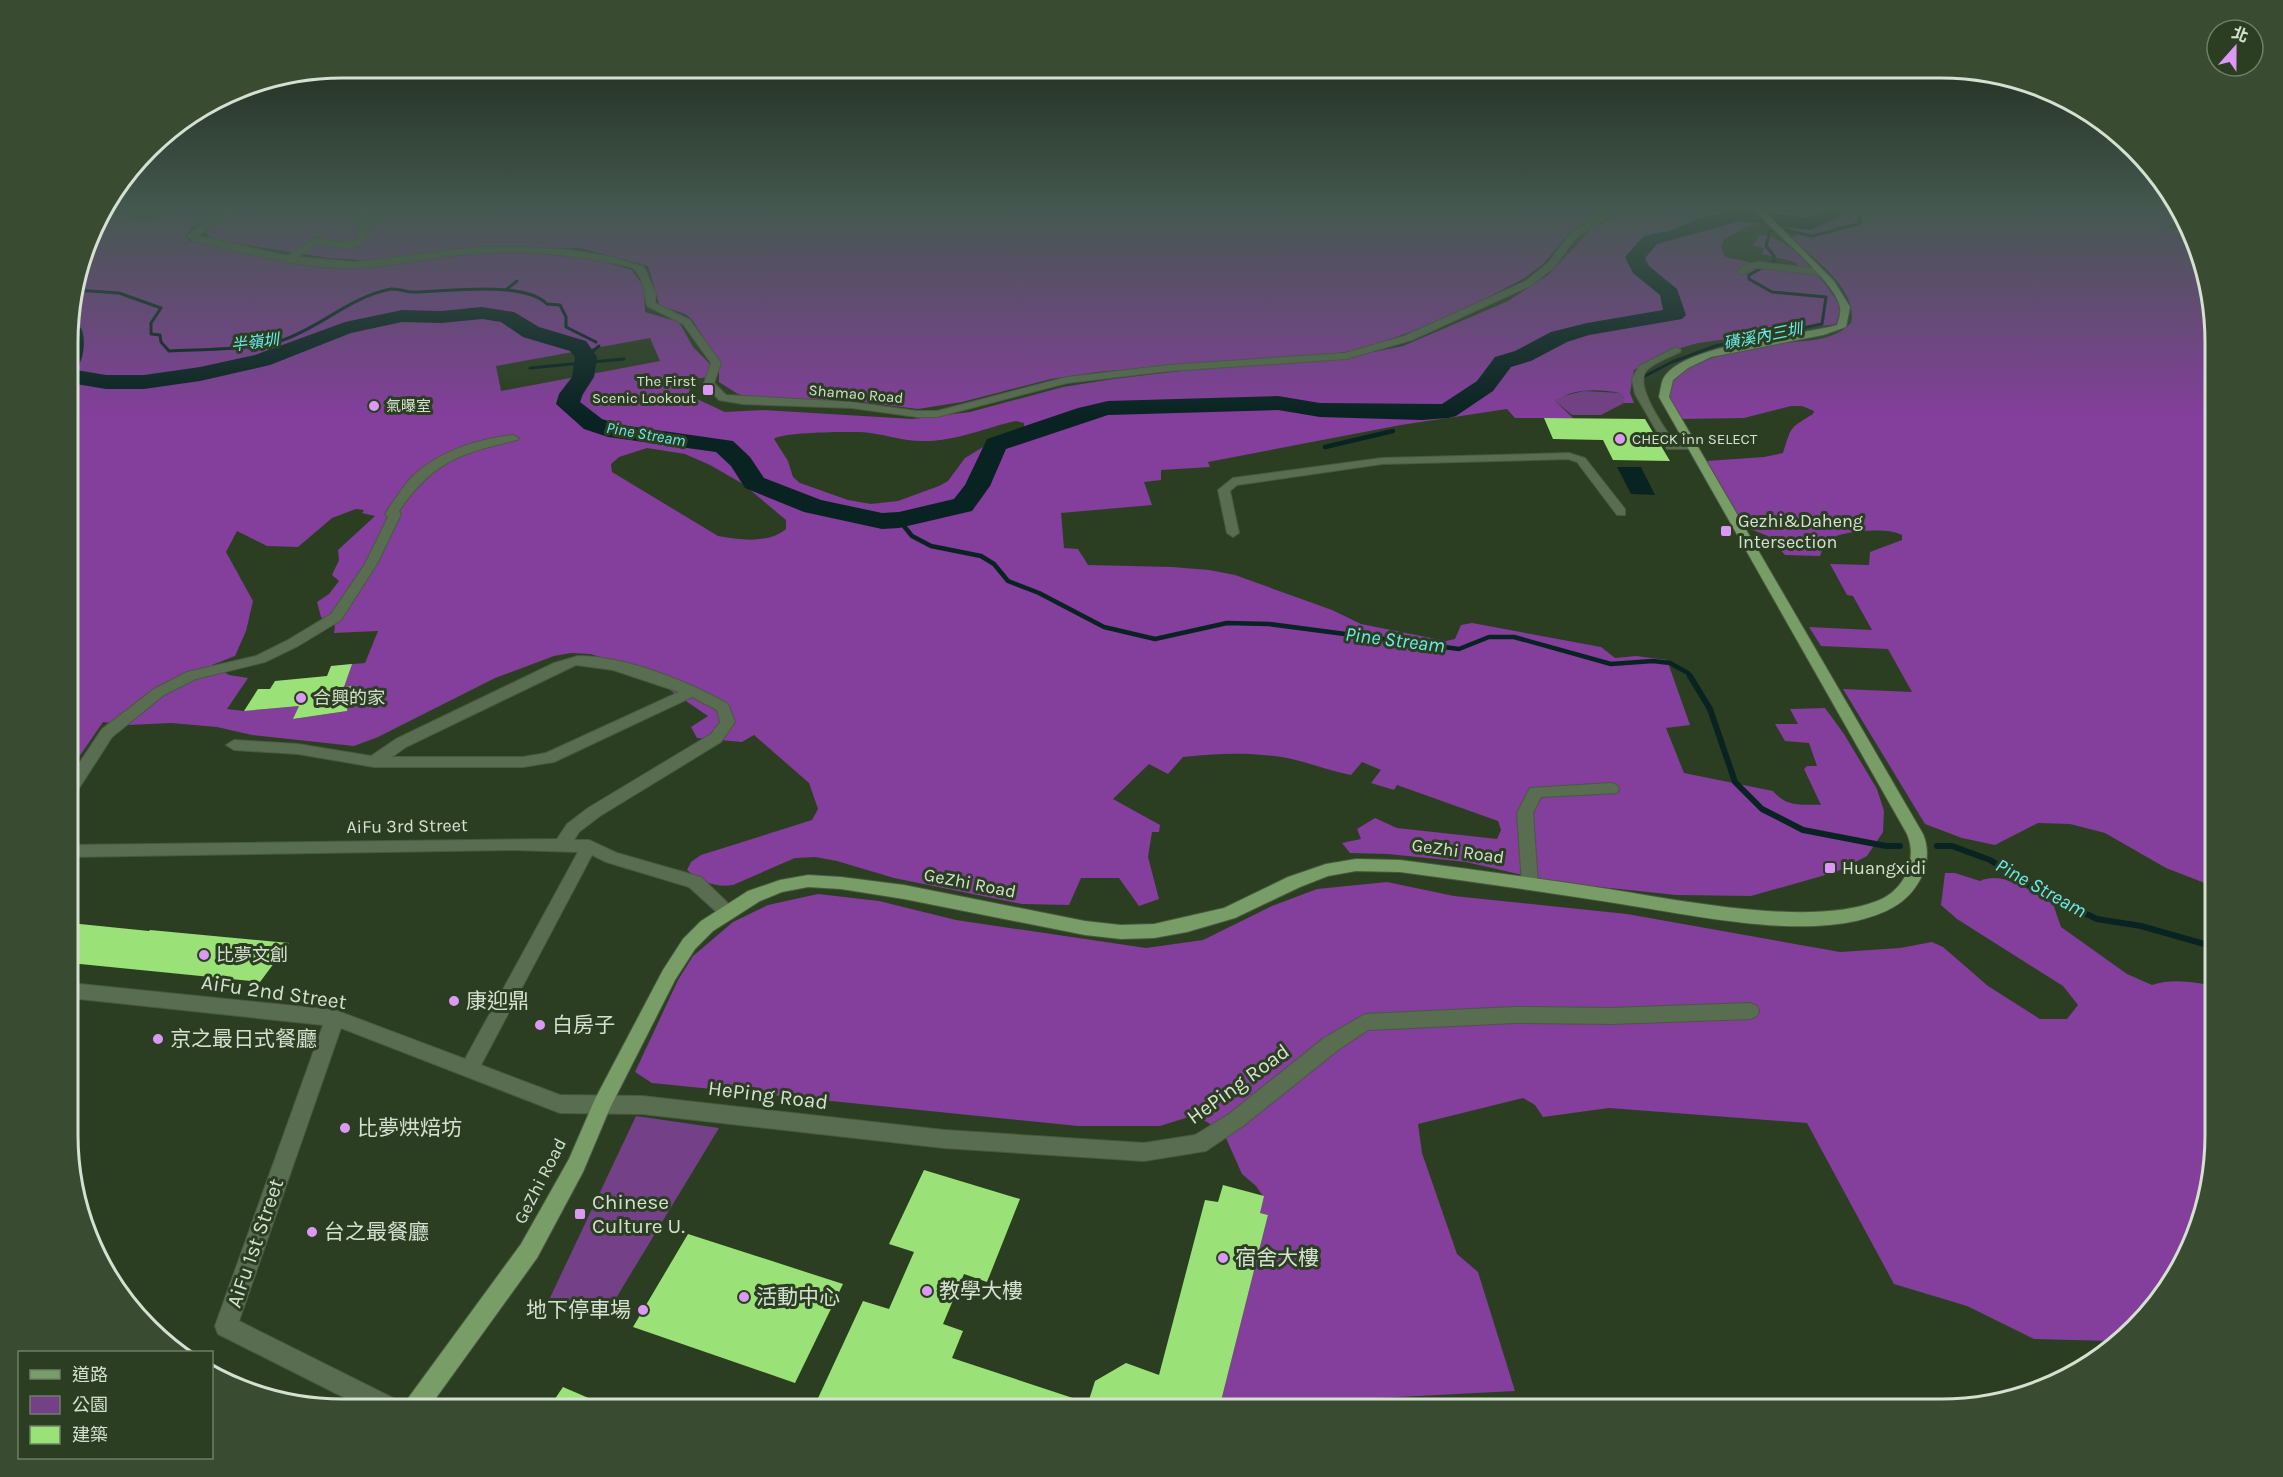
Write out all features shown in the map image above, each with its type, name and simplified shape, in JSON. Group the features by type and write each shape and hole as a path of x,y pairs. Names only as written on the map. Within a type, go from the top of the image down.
{"main road":[{"name":"GeZhi Road","path":"421,1399 529,1251 576,1165 602,1105 669,975 689,944 707,926 728,912 754,896 780,886 808,881 904,892 1085,928 1121,932 1154,931 1187,925 1229,912 1326,870 1356,865 1400,866 1738,914 1800,917 1847,916 1881,907 1905,892 1917,868 1919,845 1904,814 1664,398 1663,389 1672,372 1684,365 1728,350 1827,333 1840,327 1845,316 1844,304 1825,279"}],"street":[{"name":"Shamao Road","path":"646,279 651,294 650,304 657,310 680,317 687,323 716,363 709,383 723,398 762,403 852,405 916,414 937,414 1068,380 1169,368 1300,361 1369,351 1408,338 1491,302 1534,279"},
{"path":"1676,350 1643,368 1637,379 1640,394 1671,447 1691,447"},
{"path":"1658,422 1678,423"},
{"path":"78,777 107,733 159,692 192,675 260,660 293,643 336,616 371,564 395,514 391,514 420,476 441,462 470,449 496,439 513,438"},
{"path":"1233,533 1224,490 1233,482 1382,460 1569,456 1581,460 1620,512"},
{"path":"374,762 400,743 559,666 579,660 600,662 693,690 723,707 728,722 716,738 594,812 573,828 562,844"},
{"path":"234,745 298,749 374,762 523,762 549,758 693,690"},
{"path":"1530,884 1525,813 1536,792 1611,789"},
{"name":"AiFu 3rd Street","path":"78,851 562,844 589,846 612,858 695,882 728,912"},
{"path":"470,1070 589,846"},
{"name":"AiFu 2nd Street","path":"78,991 335,1018 560,1104 602,1105"},
{"name":"HePing Road","path":"602,1105 642,1104 944,1139 1144,1152 1199,1144 1236,1120 1331,1044 1365,1022 1515,1015 1611,1016 1750,1011"},
{"name":"AiFu 1st Street","path":"335,1018 226,1326 369,1399"}],"green space":[{"path":"1584,391 1620,393 1624,398 1624,403 1601,415 1572,415 1555,401 1563,396"},
{"path":"636,1116 719,1128 604,1318 548,1302"}],"shaded area":[{"path":"86,279 638,279 644,287 645,312 679,322 693,347 711,365 709,377 693,379 688,395 725,412 763,410 913,419 970,412 1063,387 1113,379 1214,367 1344,358 1403,346 1508,301 1542,279 1821,279 1841,307 1836,324 1698,343 1663,353 1634,370 1630,393 1634,403 1624,403 1624,398 1620,393 1595,390 1578,392 1555,401 1573,418 1515,418 1507,409 1401,425 1208,462 1210,467 1161,470 1161,480 1144,482 1152,505 1061,513 1064,548 1078,549 1088,565 1172,567 1235,575 1332,610 1361,624 1446,641 1455,639 1461,625 1472,623 1601,647 1615,658 1636,656 1667,660 1690,725 1666,728 1684,773 1773,791 1789,803 1821,805 1804,769 1807,766 1817,766 1809,743 1785,741 1775,724 1798,724 1790,709 1825,708 1844,734 1877,789 1884,811 1883,832 1867,856 1836,872 1751,896 1676,895 1553,882 1466,862 1388,854 1350,853 1342,843 1361,839 1357,829 1375,818 1397,828 1497,839 1501,830 1498,821 1397,785 1394,790 1371,783 1381,770 1362,762 1351,775 1287,758 1248,754 1183,757 1168,774 1149,764 1113,799 1160,825 1159,832 1152,832 1148,857 1159,899 1139,906 1119,878 1081,878 1069,905 1022,904 894,878 815,857 795,858 733,885 708,883 687,870 691,862 701,855 812,820 818,809 809,783 754,735 742,742 697,738 691,727 708,716 671,691 660,675 590,654 571,653 554,656 495,678 378,737 354,746 252,735 217,727 171,723 129,725 103,722 78,758 78,342 80,308","holes":["650,338 660,361 501,391 496,366","1016,421 1024,423 1024,427 1011,435 993,441 965,458 948,481 898,501 871,504 848,500 800,483 793,477 788,461 774,439 804,433 850,432 914,441 934,441 958,437","647,448 685,454 743,484 786,520 786,529 779,534 762,539 718,536 612,472 611,464 619,457","356,509 364,510 362,513 375,516 338,550 339,560 332,575 339,581 329,594 317,602 321,617 335,626 334,633 378,631 365,663 331,666 351,665 344,687 353,686 347,711 294,719 299,706 244,711 227,709 248,678 229,675 212,665 235,656 246,631 253,601 226,552 237,531 267,546 298,547 332,518"]},
{"path":"652,279 1523,279 1446,319 1363,349 1314,357 1263,358 1097,372 1051,379 962,402 918,409 854,401 755,399 738,394 719,382 719,363 693,321 682,313 660,307"},
{"path":"1835,279 2197,279 2203,308 2205,342 2205,883 2166,868 2105,833 2070,824 2038,823 1995,845 1962,838 1925,824 1843,689 1912,692 1888,649 1821,646 1809,627 1872,630 1853,596 1847,595 1830,564 1869,565 1870,552 1902,540 1902,535 1886,531 1851,532 1826,542 1820,556 1785,555 1768,536 1745,527 1707,461 1764,457 1783,453 1792,429 1814,411 1802,406 1791,406 1744,418 1680,419 1667,398 1672,379 1708,359 1749,348 1817,340 1843,329 1851,323 1852,311"},
{"path":"1945,873 1955,873 1980,881 1999,878 2018,884 2053,904 2061,927 2127,974 2152,985 2176,981 2205,984 2205,1135 2203,1169 2196,1203 2185,1236 2170,1267 2128,1322 2106,1341 2034,1339 1967,1306 1894,1284 1807,1123 1609,1108 1543,1117 1535,1105 1523,1098 1418,1124 1422,1153 1457,1254 1478,1272 1515,1391 1361,1399 1222,1399 1268,1215 1260,1213 1263,1196 1256,1186 1242,1174 1225,1136 1207,1122 1192,1116 1160,1126 1078,1126 652,1083 635,1072 678,980 693,956 733,922 768,905 818,894 879,901 956,920 1146,948 1203,940 1272,906 1317,889 1387,882 1454,896 1627,914 1840,952 1900,948 1932,942 1943,947 1988,986 2040,1019 2067,1019 2078,1005 2063,986 1957,919 1941,905"}],"water":[{"path":"1617,467 1641,467 1655,495 1631,494"}],"building":[{"name":"CHECK inn SELECT","path":"1544,418 1645,419 1670,461 1613,460 1603,440 1553,439"},
{"name":"合興的家","path":"352,664 344,687 353,686 347,711 293,719 299,706 244,711 258,689 270,689 275,681 327,676 331,666"},
{"name":"比夢文創","path":"78,924 289,943 260,982 78,964"},
{"path":"924,1170 1020,1199 987,1282 964,1274 943,1324 963,1331 952,1358 1076,1399 818,1399 863,1301 889,1309 914,1252 889,1244"},
{"path":"1223,1185 1264,1196 1260,1213 1268,1215 1222,1399 1089,1399 1095,1381 1126,1363 1159,1375 1205,1200 1218,1202"},
{"name":"活動中心","path":"688,1234 843,1284 795,1383 633,1327"},
{"path":"563,1387 591,1399 555,1399"}],"waterway":[{"name":"Pine Stream","path":"78,377 106,382 144,382 200,374 262,360 345,328 402,316 441,317 482,313 507,316 531,332 578,346 586,357 583,377 571,394 568,404 593,424 617,432 724,446 741,462 754,483 813,506 882,521 899,520 963,505 977,486 996,444 1086,413 1108,408 1278,403 1320,410 1422,413 1448,411 1485,386 1503,362 1523,356 1559,337 1587,329 1675,315 1670,293 1652,279"},
{"name":"磺溪內三圳","path":"1643,377 1672,362 1715,346 1822,324 1826,297 1772,292 1749,279"},
{"path":"507,289 517,281"},
{"name":"半嶺圳","path":"83,291 119,293 161,308 151,323 151,334 160,335 161,342 169,351 242,347 283,340 310,328 363,298 394,289 413,292 483,289 521,292 547,304 560,305 566,317 566,327 596,342"},
{"name":"半嶺圳","path":"586,357 599,346"},
{"path":"530,368 624,359"},
{"path":"1325,447 1393,431"},
{"name":"Pine Stream","path":"899,520 912,536 931,546 981,556 994,564 1008,581 1039,593 1104,627 1155,639 1227,623 1269,624 1459,649 1489,637 1514,637 1611,664 1653,661 1670,663 1688,673 1690,677"},
{"name":"Pine Stream","path":"1690,676 1710,709 1735,782 1762,809 1803,830 1886,846 1900,846"},
{"name":"Pine Stream","path":"1937,846 1952,846 1990,860 2042,893 2097,919 2141,926 2205,944"}],"place":[{"name":"The First Scenic Lookout","path":"708,390"},
{"name":"氣曝室","path":"374,406"},
{"name":"CHECK inn SELECT","path":"1620,439"},
{"name":"Gezhi&Daheng Intersection","path":"1726,531"},
{"name":"合興的家","path":"301,698"},
{"name":"Huangxidi","path":"1830,868"},
{"name":"比夢文創","path":"204,955"},
{"name":"康迎鼎","path":"454,1001"},
{"name":"白房子","path":"540,1025"},
{"name":"京之最日式餐廳","path":"158,1039"},
{"name":"比夢烘焙坊","path":"345,1128"},
{"name":"Chinese Culture U.","path":"580,1214"},
{"name":"台之最餐廳","path":"312,1232"},
{"name":"宿舍大樓","path":"1223,1258"},
{"name":"教學大樓","path":"927,1291"},
{"name":"活動中心","path":"744,1297"},
{"name":"地下停車場","path":"643,1310"}]}
